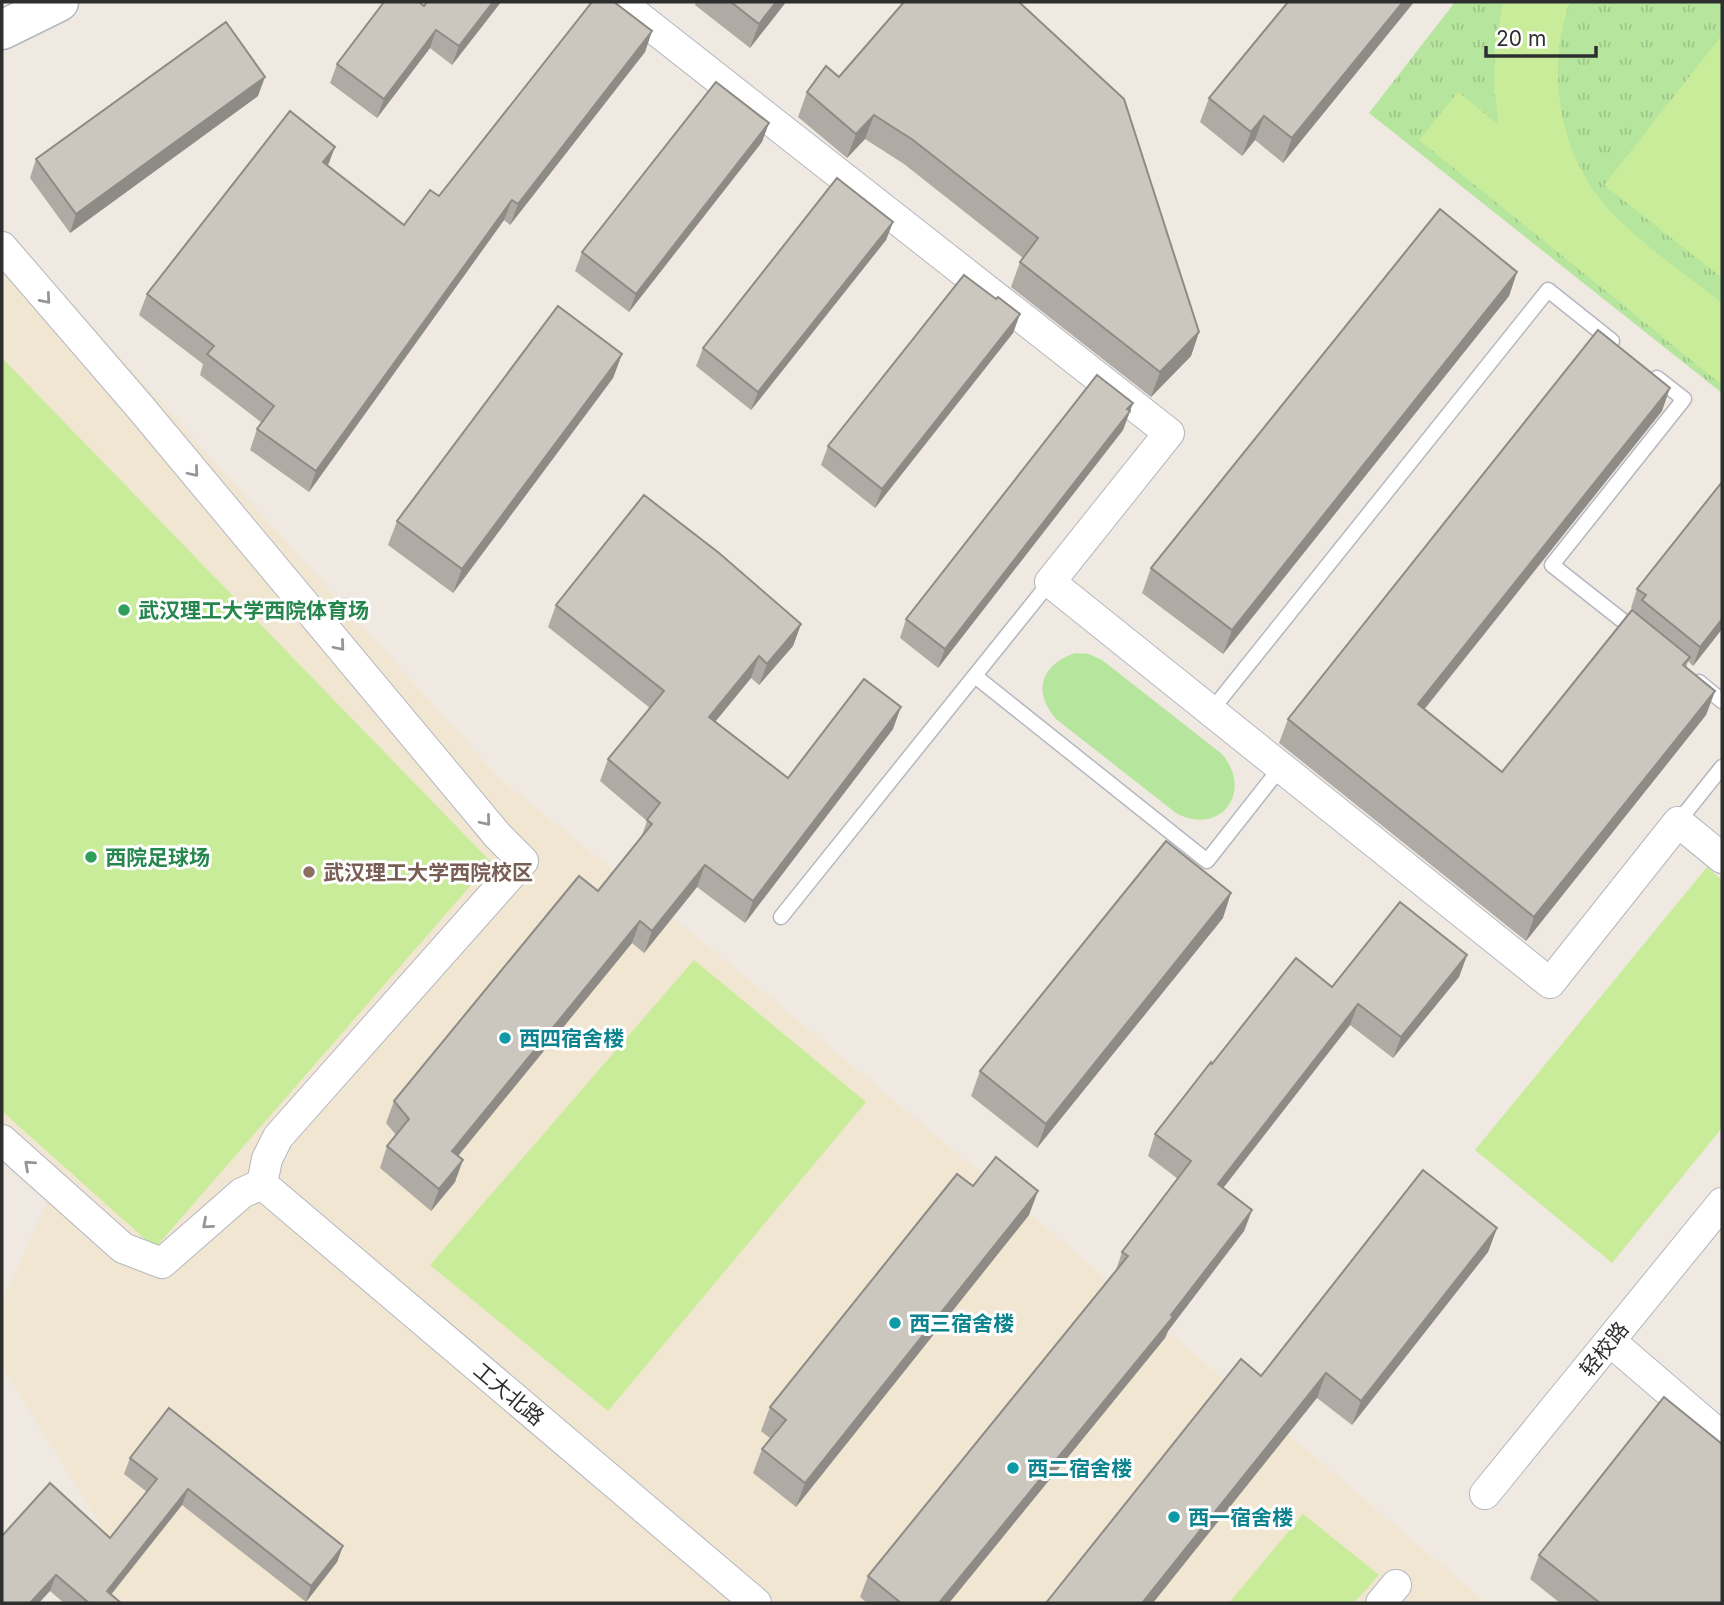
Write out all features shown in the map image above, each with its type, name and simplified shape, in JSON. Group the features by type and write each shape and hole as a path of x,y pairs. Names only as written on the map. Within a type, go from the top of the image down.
{"street":[{"path":"2,30 59,2"},
{"path":"620,2 1169,433 1049,582 1550,983 1678,822 1722,858"},
{"path":"2,247 149,418 498,836 523,861 278,1137 267,1159 262,1184 242,1193 162,1263 123,1248 2,1140"},
{"name":"工大北路","path":"262,1184 753,1602"},
{"name":"轻校路","path":"1485,1494 1722,1203"},
{"path":"1610,1341 1722,1437"}],"lane":[{"path":"1211,711 1548,290 1621,349"},
{"path":"1642,366 1684,400 1552,565 1648,642"},
{"path":"781,917 1049,582"},
{"path":"975,676 1207,861 1281,767"},
{"path":"1690,676 1722,701"},
{"path":"1678,822 1722,767"}],"shaded area":[{"name":"武汉理工大学西院校区","path":"2,226 500,779 731,965 1044,1226 1486,1603 59,1603 109,1539 2,1366 2,1303 49,1197 2,1154"}],"green space":[{"path":"1455,2 1722,2 1722,393 1369,113"},
{"path":"1503,2 1570,2 1562,29 1558,84 1569,140 1579,166 1593,190 1611,212 1651,248 1722,303 1722,385 1419,140 1458,92 1499,125 1494,90 1495,46"},
{"path":"1722,35 1722,278 1604,185"},
{"name":"武汉理工大学西院体育场","path":"2,358 491,862 155,1248 2,1111"},
{"path":"1075,653 1089,654 1102,660 1222,754 1231,768 1234,783 1233,796 1228,807 1218,815 1206,819 1192,819 1176,813 1056,719 1044,699 1044,680 1054,664"},
{"path":"1707,867 1722,880 1722,1128 1612,1263 1475,1150"},
{"path":"694,960 866,1102 608,1411 430,1265"},
{"path":"1303,1514 1379,1575 1354,1603 1229,1603"}],"building":[{"path":"384,2 419,2 424,6 427,2 493,2 459,46 436,30 384,99 337,64"},
{"path":"592,2 614,2 652,31 518,204 512,200 316,471 257,429 274,406 207,354 214,346 147,294 290,111 335,147 323,162 404,225 430,190 439,196"},
{"path":"731,2 776,2 759,24"},
{"path":"904,2 1019,2 1124,99 1199,332 1160,372 1020,262 1038,238 913,140 874,115 856,134 807,92 826,66 839,77"},
{"path":"1288,2 1403,2 1292,138 1264,116 1251,132 1209,98"},
{"path":"226,22 265,77 76,214 36,159"},
{"path":"716,82 769,123 636,294 582,252"},
{"path":"837,178 893,222 758,392 703,348"},
{"path":"1440,209 1517,272 1232,630 1151,568"},
{"path":"964,275 1020,314 882,489 828,446"},
{"path":"558,306 622,354 462,569 397,521"},
{"path":"1598,330 1670,388 1418,704 1502,772 1632,610 1690,657 1683,665 1715,691 1534,917 1288,719"},
{"path":"1097,375 1133,403 1127,409 1130,411 945,649 906,619"},
{"path":"1722,482 1722,619 1700,647 1642,600 1646,595 1637,589"},
{"path":"644,495 719,553 801,624 767,664 759,656 709,717 788,778 864,679 901,707 753,901 705,865 652,931 640,921 452,1151 463,1160 439,1189 387,1146 409,1119 394,1101 579,876 598,891 652,824 647,820 660,803 608,759 664,691 556,605"},
{"path":"1166,841 1231,893 1046,1124 980,1071"},
{"path":"1400,902 1467,955 1401,1037 1358,1004 1218,1184 1252,1210 1171,1315 1173,1317 939,1603 901,1603 868,1576 1128,1256 1122,1252 1191,1161 1155,1134 1296,958 1332,987"},
{"name":"西三宿舍楼","path":"996,1157 1038,1191 805,1483 762,1449 786,1420 770,1407 957,1174 973,1186"},
{"path":"1423,1170 1497,1228 1361,1401 1326,1373 1142,1603 1046,1603 1241,1359 1261,1376"},
{"path":"1664,1397 1722,1444 1722,1603 1600,1603 1539,1555"},
{"path":"169,1408 343,1546 311,1586 188,1489 107,1591 121,1603 89,1603 56,1575 30,1603 2,1603 2,1536 50,1483 110,1538 157,1479 130,1458"}],"place":[{"name":"武汉理工大学西院体育场","path":"124,610"},
{"name":"西院足球场","path":"91,857"},
{"name":"武汉理工大学西院校区","path":"309,872"},
{"name":"西四宿舍楼","path":"505,1038"},
{"name":"西三宿舍楼","path":"895,1323"},
{"name":"西二宿舍楼","path":"1013,1468"},
{"name":"西一宿舍楼","path":"1174,1517"}]}
